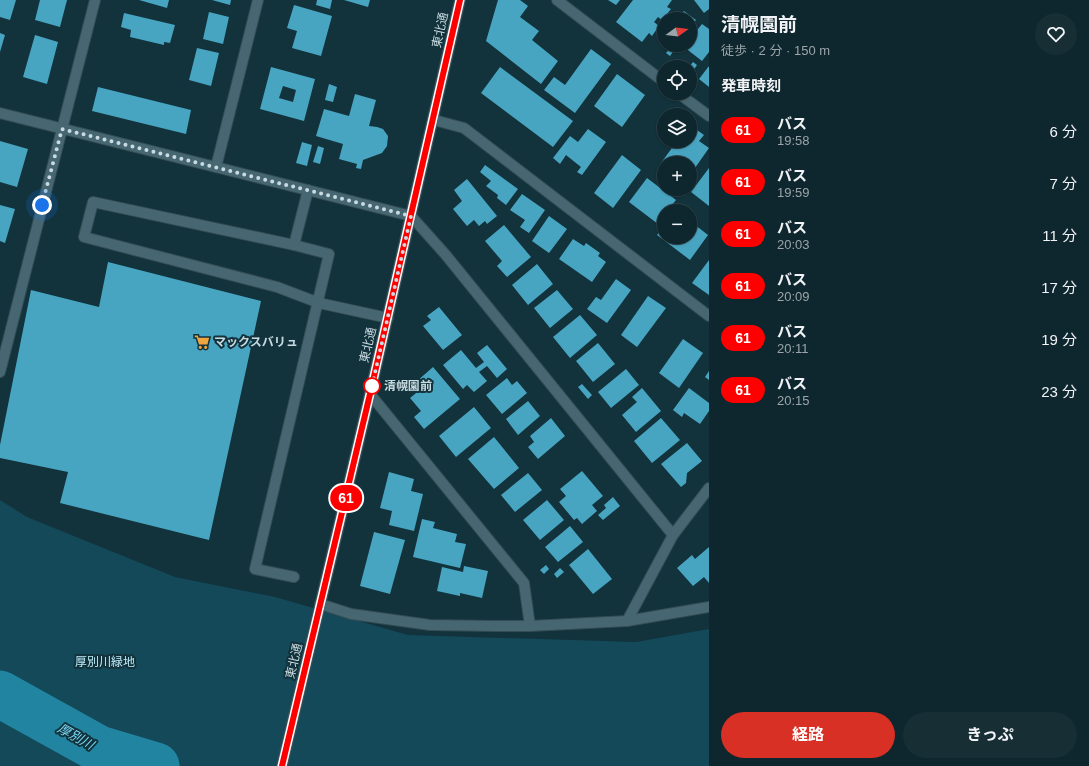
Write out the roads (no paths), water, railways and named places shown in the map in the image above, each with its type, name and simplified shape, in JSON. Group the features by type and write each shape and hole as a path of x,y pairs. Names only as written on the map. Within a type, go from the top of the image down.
{"street":[{"path":"0,372 95,0"},
{"path":"216,167 258,0"},
{"name":"東北通","path":"282,766 388,318 460,0"},
{"path":"557,0 657,77"},
{"path":"687,100 709,116"},
{"path":"0,113 411,216 445,254 673,535"},
{"path":"434,120 464,128 709,316"},
{"path":"294,245 308,190"},
{"path":"294,577 255,569 319,303 329,254 294,245 93,202 84,237 277,287 319,303 388,318"},
{"path":"370,394 524,583 530,626"},
{"path":"627,621 673,535 709,488"},
{"path":"320,604 351,614 430,625 530,626 627,621 709,607"}],"waterway":[{"name":"厚別川","path":"0,694 99,749 156,766"}],"place":[{"name":"マックスバリュ","path":"202,342"},
{"name":"清幌園前","path":"372,386"}],"park label":[{"name":"厚別川緑地","path":"105,662"}]}
